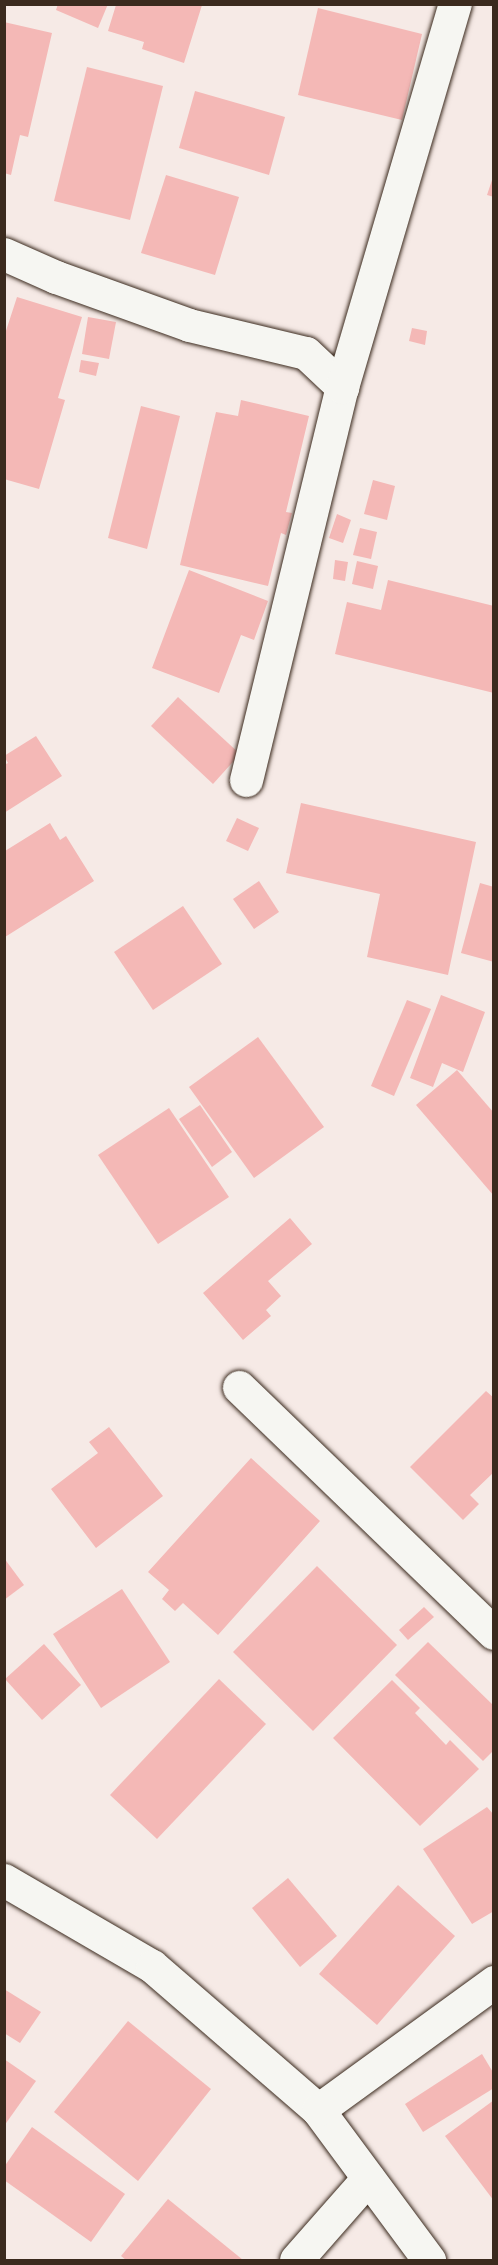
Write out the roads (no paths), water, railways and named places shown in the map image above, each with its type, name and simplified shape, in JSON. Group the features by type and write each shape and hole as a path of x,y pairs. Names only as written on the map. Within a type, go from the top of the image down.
{"street":[{"path":"246,780 342,387 456,4"},
{"path":"4,254 56,278 189,325 306,353 342,387"},
{"path":"306,353 357,335"},
{"path":"239,1387 494,1633"},
{"path":"4,1880 152,1966 318,2110 429,2260"},
{"path":"318,2110 494,1982"},
{"path":"296,2260 368,2178"}]}
